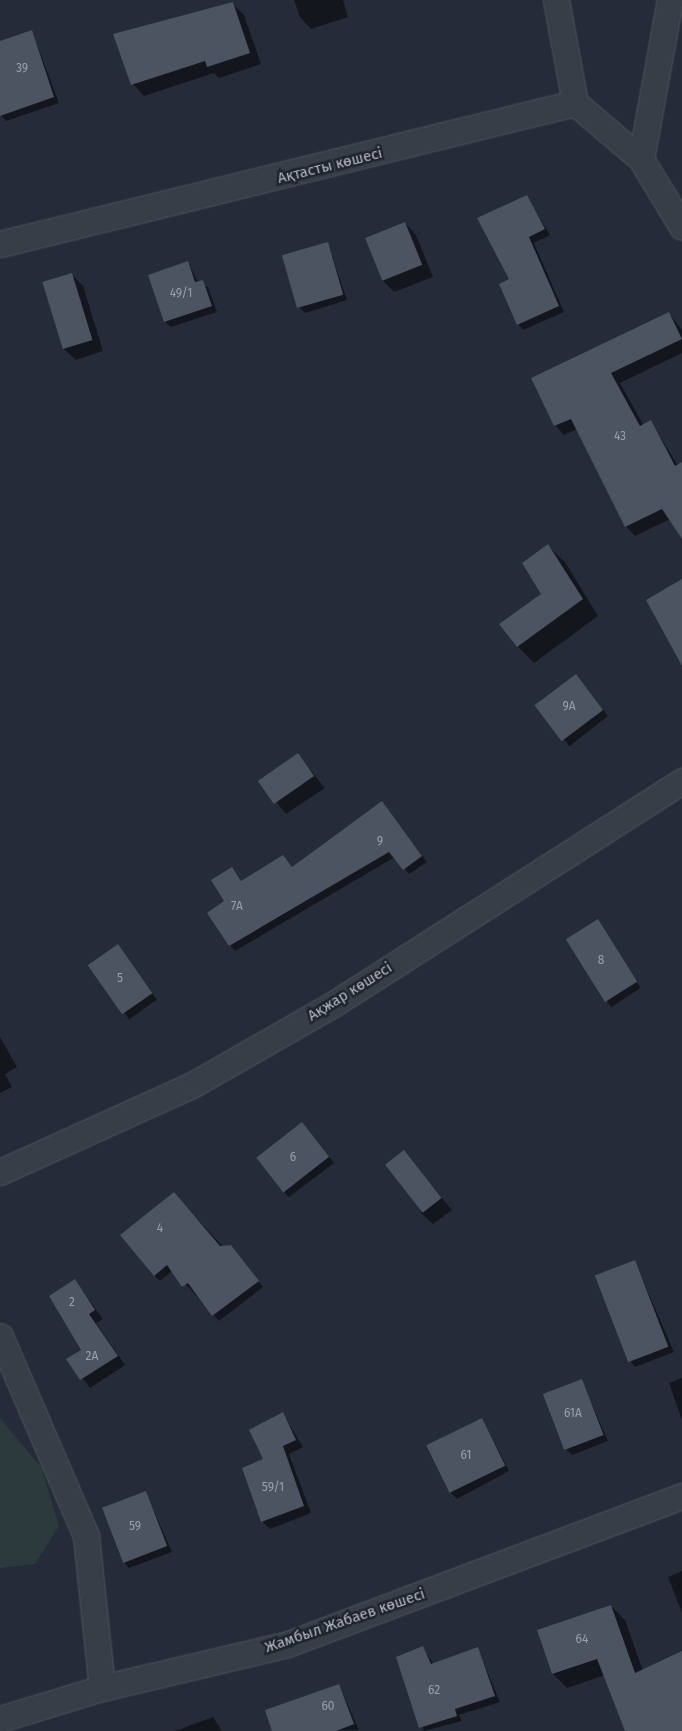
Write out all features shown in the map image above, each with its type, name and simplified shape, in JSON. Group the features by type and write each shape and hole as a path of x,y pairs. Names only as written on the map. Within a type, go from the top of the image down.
{"street":[{"path":"556,0 575,103 641,159 682,227"},
{"path":"641,159 670,0"},
{"name":"Ақтасты көшесі","path":"0,244 575,103"},
{"name":"Ақжар көшесі","path":"0,1172 220,1069 332,1005 682,781"},
{"path":"0,1336 86,1536 102,1688"},
{"name":"Жамбыл Жабаев көшесі","path":"0,1719 102,1688 288,1644 682,1496"}],"shaded area":[{"path":"0,1418 41,1467 59,1526 35,1564 0,1568"}],"building":[{"path":"233,2 250,53 207,67 205,61 131,85 113,34"},
{"path":"32,30 54,97 0,116 0,41"},
{"path":"527,195 545,229 529,237 559,306 517,325 499,284 509,279 477,218"},
{"path":"405,222 422,265 382,281 365,238"},
{"path":"328,242 343,295 297,308 282,255"},
{"path":"188,261 195,282 203,280 212,306 164,322 148,275"},
{"path":"72,273 92,340 63,349 42,282"},
{"path":"669,312 682,339 611,373 640,426 651,420 675,466 682,462 682,539 662,509 625,527 571,419 554,426 531,378"},
{"path":"548,544 583,599 517,647 499,624 541,594 522,563"},
{"path":"682,579 682,666 646,600"},
{"path":"576,674 603,710 562,741 534,705"},
{"path":"298,753 314,776 274,804 258,781"},
{"path":"382,801 422,856 403,870 389,852 229,946 207,913 224,901 211,880 232,867 241,881 283,855 292,867"},
{"path":"598,919 637,982 605,1002 566,939"},
{"path":"118,944 152,993 122,1014 88,965"},
{"path":"302,1122 329,1157 283,1192 256,1158"},
{"path":"404,1150 442,1198 423,1213 385,1165"},
{"path":"174,1192 220,1246 231,1245 259,1281 212,1316 188,1283 182,1287 167,1265 154,1276 120,1235"},
{"path":"635,1260 668,1347 628,1362 595,1275"},
{"path":"75,1279 95,1310 89,1314 118,1356 80,1380 66,1359 81,1350 49,1296"},
{"path":"582,1379 604,1435 564,1450 543,1394"},
{"path":"283,1412 296,1440 283,1446 304,1506 261,1522 242,1468 263,1459 249,1430"},
{"path":"482,1418 505,1466 450,1493 426,1445"},
{"path":"146,1491 167,1546 123,1563 102,1508"},
{"path":"611,1605 635,1673 682,1651 682,1731 625,1731 597,1659 552,1674 537,1630"},
{"path":"423,1646 431,1664 478,1647 495,1696 455,1709 457,1716 419,1728 396,1657"},
{"path":"339,1684 354,1724 336,1731 272,1731 265,1710"}]}
